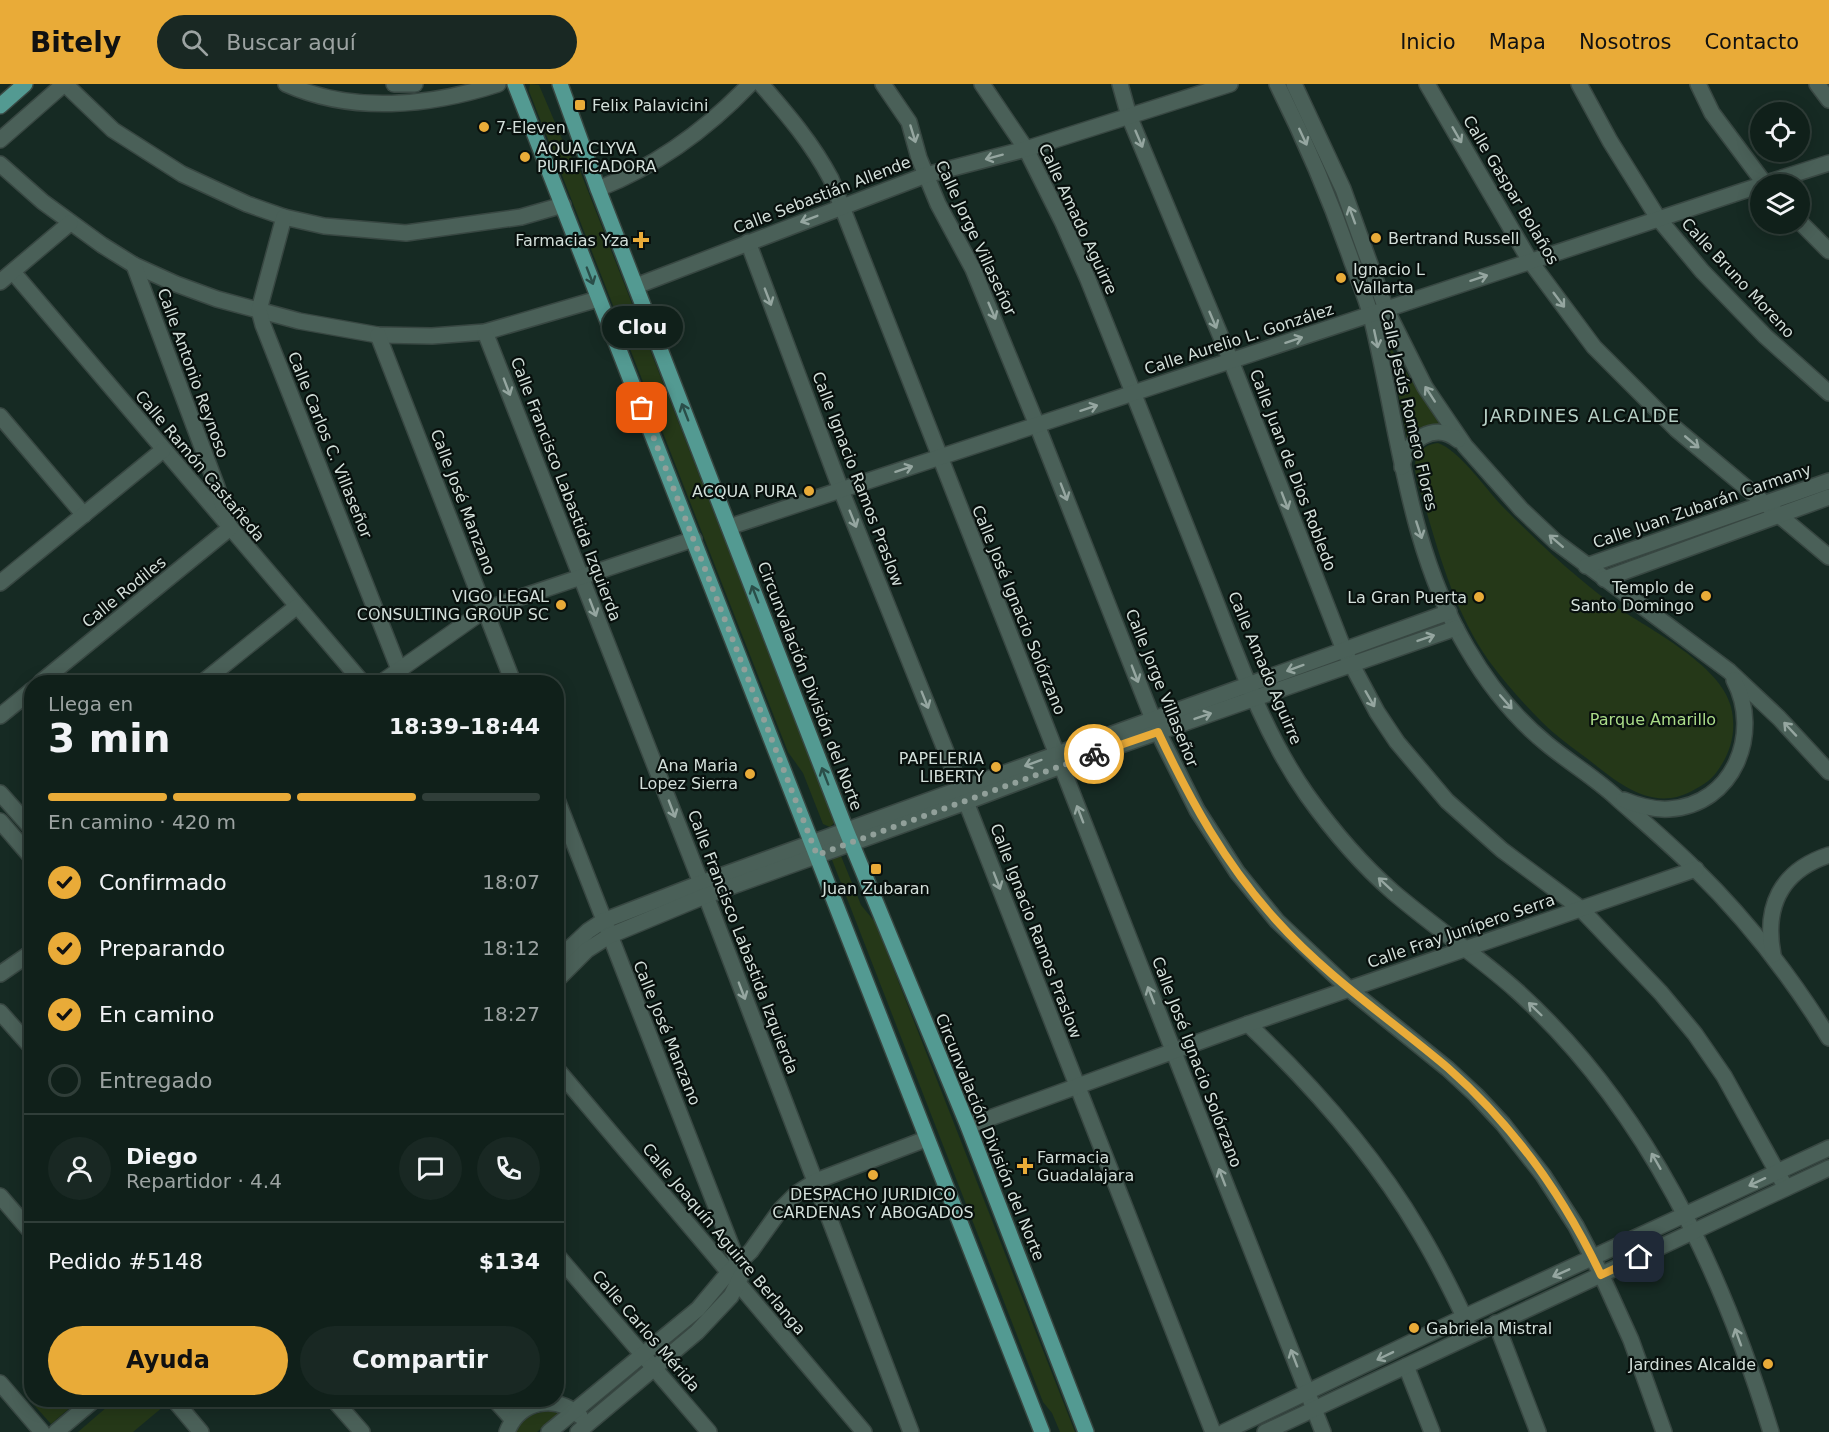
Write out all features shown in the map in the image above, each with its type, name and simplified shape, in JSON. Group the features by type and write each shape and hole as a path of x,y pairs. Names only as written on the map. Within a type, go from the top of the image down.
{"main road":[{"path":"0,106 25,84"},
{"path":"515,84 1042,1432"},
{"name":"Circunvalación División del Norte","path":"560,84 598,189 849,837 968,1126 1086,1432"}],"street":[{"path":"0,140 64,84 113,130 182,174 247,204 284,217 324,226 406,233 521,217 563,205"},
{"path":"286,84 335,99 379,104 426,102 458,96 498,84"},
{"path":"394,84 415,84"},
{"path":"598,189 640,171 675,148 728,108 750,84"},
{"name":"Calle José Ignacio Solórzano","path":"761,84 804,135 819,156 831,179 1323,1432"},
{"name":"Calle Jorge Villaseñor","path":"883,84 909,122 919,158 938,204 974,269 1155,726 1192,801 1237,872 1277,921 1348,989 1448,1069 1476,1095 1503,1124 1560,1199 1594,1258 1631,1340 1664,1432"},
{"name":"Calle Amado Aguirre","path":"982,84 1026,149 1088,277 1252,691 1291,770 1310,800 1342,840 1391,890 1517,992 1587,1065 1621,1109 1649,1150 1694,1231 1732,1319 1771,1432"},
{"name":"Calle Juan de Dios Robledo","path":"1120,84 1129,116 1231,361 1347,657 1397,742 1447,801 1502,850 1580,908 1661,993 1695,1034 1724,1076 1786,1188"},
{"name":"Calle Sebastián Allende","path":"636,286 926,175 1026,149 1230,84"},
{"name":"Calle Jesús Romero Flores","path":"1277,84 1333,205 1370,314 1402,470 1424,548 1456,628 1482,672 1513,710 1544,742 1616,796 1696,869 1774,957 1829,1038"},
{"path":"1294,84 1343,189 1386,309 1425,387 1465,446 1521,509 1586,566 1729,671 1779,718 1829,772"},
{"name":"Calle Gaspar Bolaños","path":"1427,84 1530,261 1594,347 1676,429 1829,557"},
{"name":"Calle Bruno Moreno","path":"1579,84 1610,141 1658,218 1702,271 1750,320 1829,393"},
{"path":"1698,84 1712,113 1756,174"},
{"path":"1817,84 1829,100"},
{"name":"Calle Aurelio L. González","path":"1794,174 1829,163"},
{"path":"0,164 70,223 134,265 217,299 299,321 378,335 432,336 485,332 598,299"},
{"name":"Calle Aurelio L. González","path":"729,527 1750,188"},
{"path":"259,310 284,217"},
{"path":"0,282 70,223"},
{"path":"1810,232 1829,251"},
{"name":"Calle Ignacio Ramos Praslow","path":"748,242 841,490 964,796 1213,1432"},
{"name":"Calle Antonio Reynoso","path":"134,265 217,487 230,528"},
{"name":"Calle Ramón Castañeda","path":"13,272 356,675"},
{"name":"Calle Carlos C. Villaseñor","path":"259,310 401,675"},
{"name":"Calle Francisco Labastida Izquierda","path":"485,332 703,889 911,1432"},
{"name":"Calle José Manzano","path":"378,335 510,675"},
{"path":"0,416 84,515"},
{"path":"1402,470 1407,452 1423,435 1443,432 1453,436 1465,446"},
{"path":"0,583 164,450"},
{"name":"Calle Juan Zubarán Carmany","path":"1586,566 1829,480"},
{"name":"Calle Juan Zubarán Carmany","path":"1604,579 1829,497"},
{"name":"Calle Rodiles","path":"50,675 230,528"},
{"path":"402,675 486,609 694,539"},
{"path":"212,675 296,607"},
{"path":"564,954 588,931 603,921 703,889 1347,657 1449,612"},
{"path":"1347,657 1456,628"},
{"path":"1616,796 1639,806 1669,809 1685,807 1713,793 1725,781 1740,756 1746,721 1739,690 1729,671"},
{"path":"0,716 24,696"},
{"path":"0,793 24,819"},
{"name":"Calle José Manzano","path":"564,818 735,1273"},
{"path":"0,821 24,849"},
{"path":"13,836 24,829"},
{"path":"1774,957 1769,935 1777,896 1784,885 1800,869 1829,855"},
{"name":"Calle Fray Junípero Serra","path":"968,1126 1248,1024 1696,869"},
{"path":"564,973 587,950 609,936 703,889"},
{"path":"0,974 24,958"},
{"path":"0,1012 24,1039"},
{"path":"1248,1024 1307,1084 1396,1195 1430,1250 1473,1335"},
{"name":"Calle Joaquín Aguirre Berlanga","path":"564,1077 735,1273 864,1432"},
{"path":"549,1432 698,1309 735,1273 781,1209 797,1192 816,1181 926,1139"},
{"path":"1224,1432 1464,1317 1829,1148"},
{"path":"1265,1432 1829,1168"},
{"path":"0,1196 24,1224"},
{"name":"Calle Carlos Mérida","path":"564,1263 709,1432"},
{"path":"564,1407 574,1410 584,1430 709,1321 731,1296 735,1273"},
{"path":"1496,1323 1538,1432"},
{"path":"1406,1366 1432,1432"},
{"path":"0,1383 42,1432"},
{"path":"56,1432 86,1407"},
{"path":"180,1407 201,1432"},
{"path":"340,1407 362,1432"},
{"path":"499,1407 510,1426 522,1407"}],"green space":[{"path":"530,84 539,85 568,153 577,163 834,820 830,827 823,824 803,773 788,752 529,91"},
{"path":"1389,345 1440,425 1423,427 1407,439"},
{"name":"Parque Amarillo","path":"1438,443 1455,453 1502,506 1569,570 1610,603 1682,649 1713,677 1725,692 1733,716 1733,733 1726,758 1708,781 1678,797 1664,798 1650,797 1624,786 1553,732 1501,677 1477,643 1458,605 1417,481 1415,464 1417,455 1424,448"},
{"path":"839,855 861,905 875,922 1075,1432 1060,1432 1052,1413 1043,1402 832,860"},
{"path":"36,1407 71,1407 51,1424"},
{"path":"107,1407 163,1407 133,1432 78,1432"},
{"path":"548,1411 559,1413 537,1432 516,1432 529,1417"}],"way so far":[{"path":"642,408 817,855 1094,754"}],"place":[{"name":"Felix Palavicini","path":"580,105"},
{"name":"7-Eleven","path":"484,127"},
{"name":"AQUA CLYVA PURIFICADORA","path":"525,157"},
{"name":"Bertrand Russell","path":"1376,238"},
{"name":"Farmacias Yza","path":"641,240"},
{"name":"Ignacio L Vallarta","path":"1341,278"},
{"name":"Clou","path":"642,408"},
{"name":"ACQUA PURA","path":"809,491"},
{"name":"Templo de Santo Domingo","path":"1706,596"},
{"name":"La Gran Puerta","path":"1479,597"},
{"name":"VIGO LEGAL CONSULTING GROUP SC","path":"561,605"},
{"name":"PAPELERIA LIBERTY","path":"996,767"},
{"name":"Ana Maria Lopez Sierra","path":"750,774"},
{"name":"Juan Zubaran","path":"876,869"},
{"name":"Farmacia Guadalajara","path":"1025,1166"},
{"name":"DESPACHO JURIDICO CARDENAS Y ABOGADOS","path":"873,1175"},
{"name":"Gabriela Mistral","path":"1414,1328"},
{"name":"Jardines Alcalde","path":"1768,1364"}],"district":[{"name":"JARDINES ALCALDE","path":"1582,415"}],"route":[{"path":"1094,754 1158,732 1182,783 1214,838 1257,898 1300,945 1348,989 1448,1069 1490,1109 1560,1199 1594,1258 1601,1275 1639,1257"}]}
